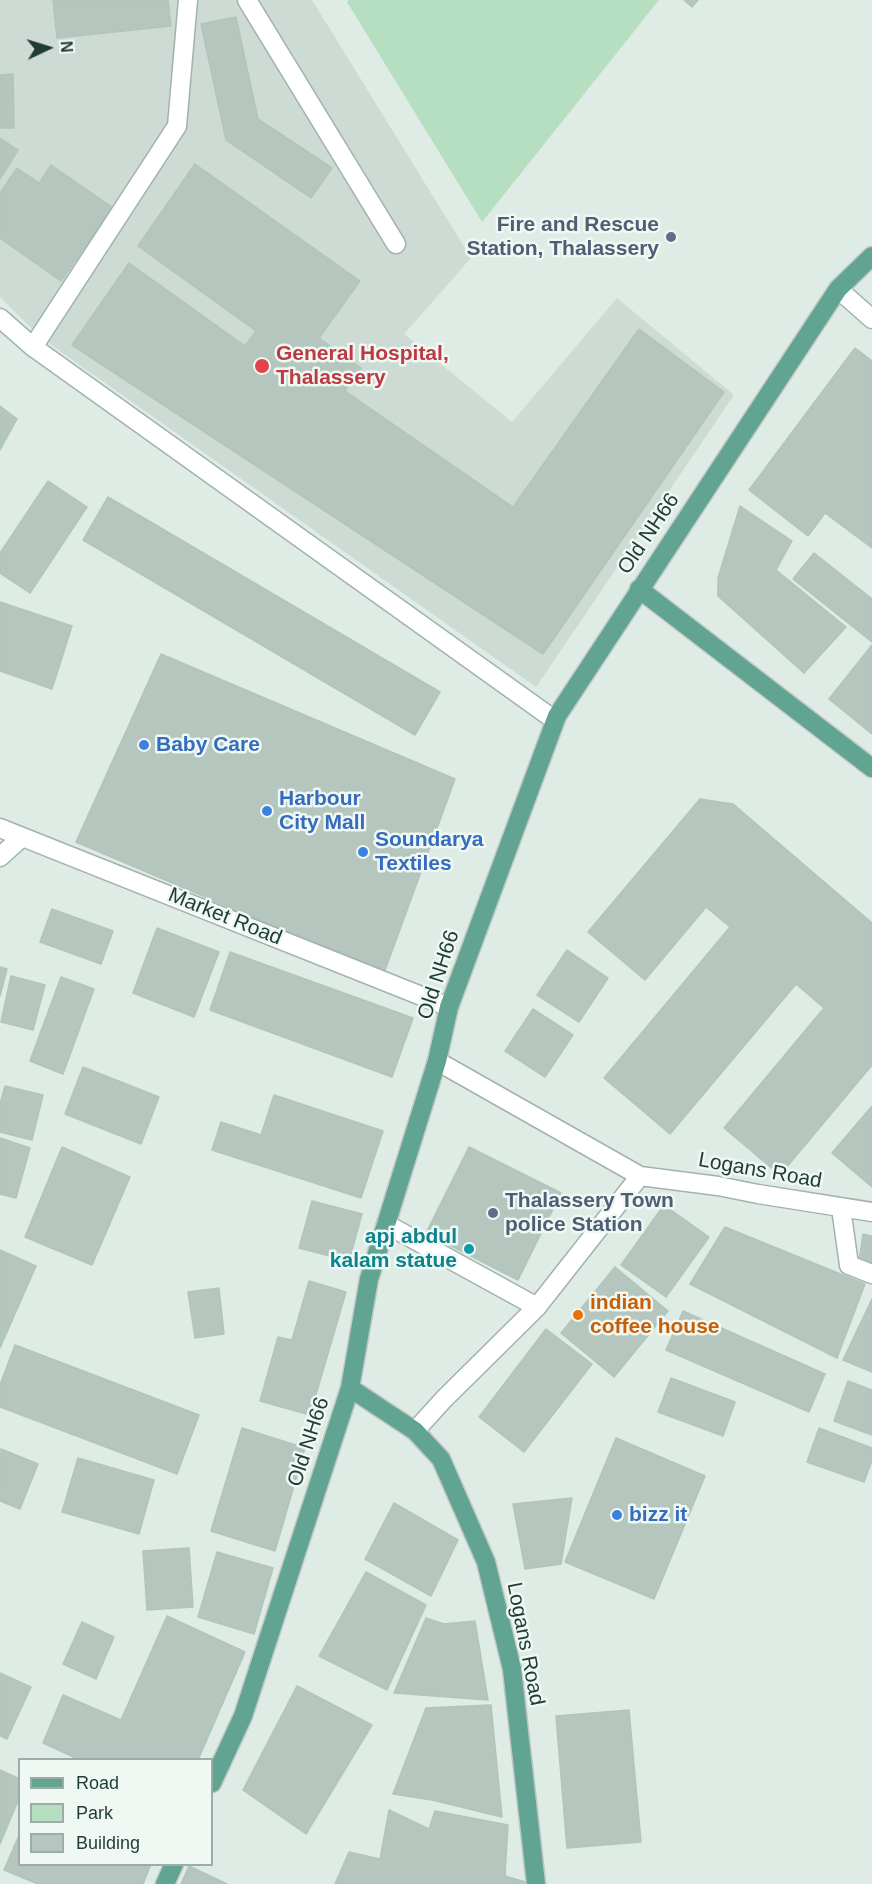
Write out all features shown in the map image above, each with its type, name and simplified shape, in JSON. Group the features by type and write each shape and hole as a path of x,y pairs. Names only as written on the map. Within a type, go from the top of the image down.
{"main road":[{"name":"Old NH66","path":"213,1782 243,1716 350,1388 369,1279 437,1061 449,1007 557,716 838,289 872,256"},
{"path":"639,590 872,768"},
{"name":"Logans Road","path":"350,1388 415,1431 441,1459 486,1562 512,1669 536,1884"},
{"path":"165,1884 173,1866"}],"street":[{"path":"33,347 177,126 188,0"},
{"path":"247,0 396,243"},
{"path":"838,289 872,319"},
{"path":"0,318 33,347 549,716 557,716"},
{"name":"Market Road","path":"0,828 449,1007"},
{"path":"0,857 22,837"},
{"name":"Logans Road","path":"437,1061 640,1176 718,1186 872,1212"},
{"path":"415,1431 537,1307 640,1176"},
{"path":"841,1208 849,1265 872,1274"},
{"path":"386,1224 537,1307"}],"shaded area":[{"name":"General Hospital, Thalassery","path":"0,0 312,0 471,258 404,334 512,422 617,298 734,395 536,687 40,337 0,297"}],"green space":[{"path":"349,0 659,0 482,222 347,2"}],"building":[{"path":"53,0 168,0 171,26 57,38"},
{"path":"684,0 698,0 692,7"},
{"path":"236,17 258,119 332,168 311,198 226,140 201,24"},
{"path":"13,74 14,128 0,128 0,75"},
{"path":"0,138 18,150 0,179"},
{"name":"General Hospital, Thalassery","path":"195,164 360,281 319,338 361,368 345,391 513,507 639,329 724,392 543,654 72,345 129,263 245,346 256,331 138,246"},
{"path":"51,165 112,207 61,281 0,238 0,193 17,168 39,183"},
{"path":"855,348 872,361 872,548 825,513 808,536 749,490"},
{"path":"0,406 17,419 0,450"},
{"path":"48,481 87,507 30,593 0,573 0,553"},
{"path":"108,497 440,692 415,735 83,540"},
{"path":"740,506 792,541 776,570 846,627 804,673 718,596 718,578"},
{"path":"814,553 872,599 872,642 793,579"},
{"path":"0,602 72,626 52,689 0,671"},
{"path":"872,645 872,734 829,699"},
{"name":"Harbour City Mall","path":"161,654 455,779 384,973 76,842"},
{"path":"700,799 733,804 872,923 872,1065 780,1175 724,1128 824,1008 796,984 670,1134 604,1078 730,927 706,907 645,980 588,932"},
{"path":"52,909 113,931 101,964 40,942"},
{"path":"157,928 219,952 194,1017 133,993"},
{"path":"567,950 608,978 579,1022 537,995"},
{"path":"230,952 413,1018 392,1077 210,1010"},
{"path":"0,967 7,969 0,996"},
{"path":"11,976 45,985 33,1030 1,1022"},
{"path":"61,977 94,989 63,1074 30,1061"},
{"path":"533,1009 573,1035 545,1077 505,1051"},
{"path":"83,1067 159,1097 141,1144 65,1114"},
{"path":"5,1086 43,1095 32,1140 0,1132 0,1104"},
{"path":"274,1095 383,1131 361,1198 212,1150 221,1122 261,1135"},
{"path":"872,1106 872,1187 832,1153"},
{"path":"0,1138 30,1148 16,1198 0,1194"},
{"path":"62,1147 130,1177 92,1265 25,1237"},
{"name":"Thalassery Town police Station","path":"469,1147 561,1193 518,1280 426,1233"},
{"path":"312,1201 362,1214 349,1261 299,1248"},
{"path":"664,1205 709,1237 666,1297 621,1265"},
{"path":"725,1227 865,1284 837,1358 690,1284"},
{"path":"863,1234 872,1236 872,1264 859,1261"},
{"path":"0,1250 36,1266 0,1348"},
{"path":"615,1267 668,1311 614,1377 561,1333"},
{"path":"309,1281 346,1292 310,1415 260,1401 278,1337 292,1340"},
{"path":"219,1288 224,1334 195,1338 188,1292"},
{"path":"872,1299 872,1372 843,1360"},
{"path":"683,1311 825,1374 809,1412 666,1350"},
{"path":"546,1329 592,1364 524,1452 479,1417"},
{"path":"15,1345 199,1415 177,1474 0,1407 0,1385"},
{"path":"671,1378 735,1402 723,1436 658,1412"},
{"path":"848,1381 872,1390 872,1435 834,1421"},
{"path":"242,1428 305,1448 275,1551 211,1531"},
{"path":"819,1428 872,1448 872,1460 864,1482 807,1462"},
{"path":"616,1438 705,1476 654,1599 565,1562"},
{"path":"1,1449 38,1464 20,1509 0,1501"},
{"path":"78,1458 154,1480 139,1534 62,1512"},
{"path":"572,1498 561,1564 525,1569 513,1504"},
{"path":"394,1503 458,1540 431,1596 365,1559"},
{"path":"189,1548 193,1607 147,1610 143,1551"},
{"path":"217,1552 273,1568 254,1634 198,1617"},
{"path":"366,1572 426,1605 387,1690 319,1656"},
{"path":"167,1616 245,1652 199,1758 76,1758 43,1743 63,1695 121,1720"},
{"path":"426,1618 444,1624 475,1621 488,1700 394,1693"},
{"path":"82,1622 114,1637 96,1679 63,1664"},
{"path":"0,1673 31,1687 7,1739 0,1736"},
{"path":"297,1686 372,1725 306,1834 243,1790"},
{"path":"491,1705 502,1817 432,1800 393,1794 426,1708"},
{"path":"629,1710 641,1842 567,1848 556,1716"},
{"path":"0,1770 18,1778 18,1801 0,1844"},
{"path":"389,1810 429,1829 435,1811 508,1825 505,1876 532,1884 335,1884 349,1852 380,1859"},
{"path":"18,1838 18,1866 150,1866 143,1884 38,1884 4,1870"},
{"path":"189,1866 227,1884 181,1884"}],"place":[{"name":"Fire and Rescue Station, Thalassery","path":"671,237"},
{"name":"General Hospital, Thalassery","path":"262,366"},
{"name":"Baby Care","path":"144,745"},
{"name":"Harbour City Mall","path":"267,811"},
{"name":"Soundarya Textiles","path":"363,852"},
{"name":"Thalassery Town police Station","path":"493,1213"},
{"name":"apj abdul kalam statue","path":"469,1249"},
{"name":"indian coffee house","path":"578,1315"},
{"name":"bizz it","path":"617,1515"}]}
